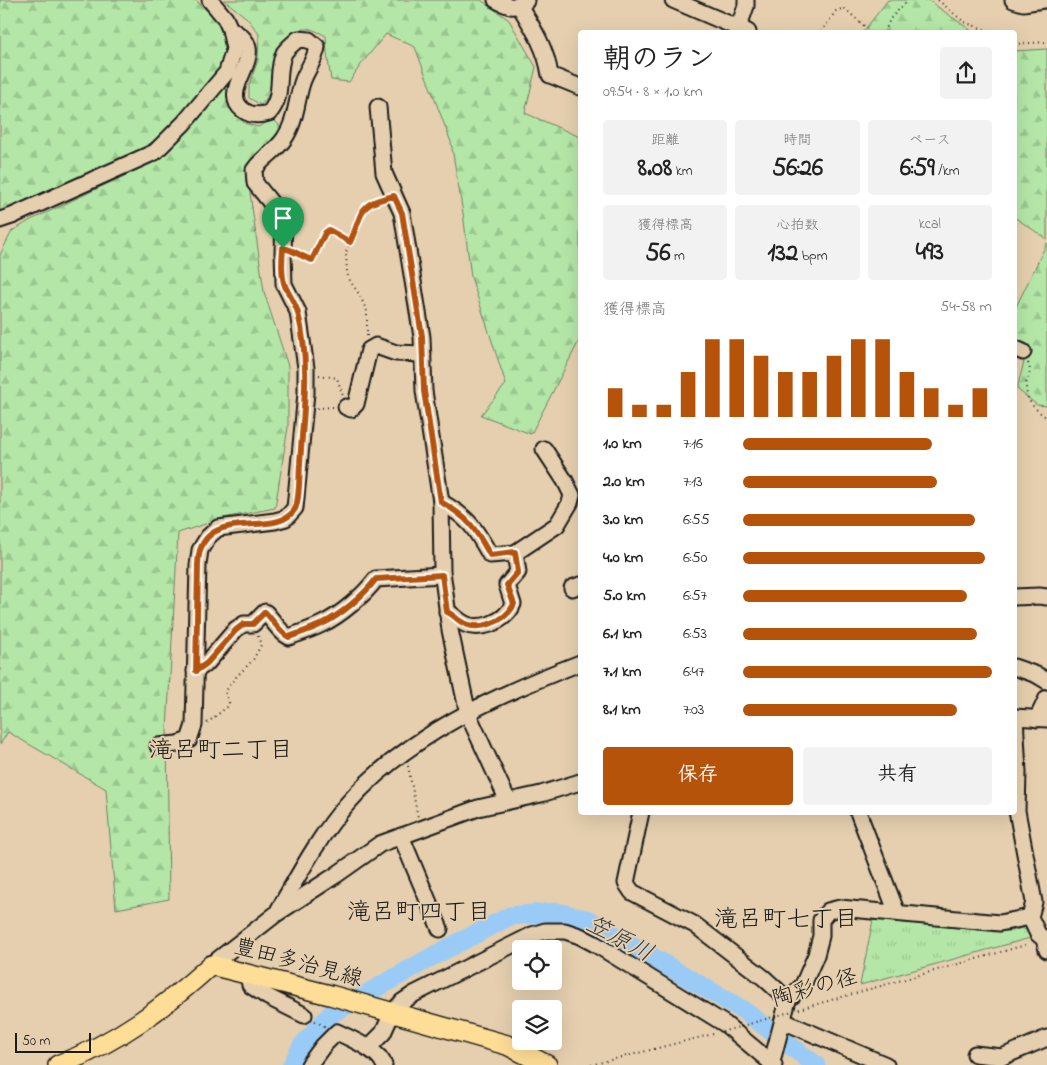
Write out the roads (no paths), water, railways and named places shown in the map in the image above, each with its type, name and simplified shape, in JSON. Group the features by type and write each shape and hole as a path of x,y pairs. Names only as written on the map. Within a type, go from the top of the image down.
{"main road":[{"name":"豊田多治見線","path":"58,1065 73,1060 120,1036 155,1012 211,965 330,995 507,1045 548,1065"}],"street":[{"path":"0,220 155,152 184,123 227,72 234,49 230,29 225,18 210,0"},
{"path":"496,0 508,6 516,7 523,3 547,58 550,75 578,86"},
{"path":"673,0 741,30"},
{"path":"743,30 746,0"},
{"path":"1013,0 1023,3 1044,0"},
{"path":"158,746 177,744 189,740 194,726 200,550 208,537 218,528 286,518 295,508 298,492 306,374 298,312 284,284 284,219 255,183 254,170 262,159 276,150 285,138 297,107 301,85 316,56 317,47 309,40 298,39 285,52 281,65 279,92 275,106 269,113 252,115 238,106 236,98 236,90 248,58 249,50 243,37 230,29"},
{"path":"378,107 384,173 402,213 422,336 424,391 441,502 442,575 447,612 468,714 508,801"},
{"path":"346,407 351,410 356,404 369,350 376,346 396,353 423,354"},
{"path":"441,502 456,510 475,527 490,555 515,552 556,525 570,503 572,496 565,481 544,449"},
{"path":"447,612 454,615 460,622 483,626 497,622 511,610 514,604 507,585 518,572 515,552"},
{"path":"196,671 207,663 236,630 244,624 253,624 265,612 283,634 289,637 322,624 366,592 376,579 442,575"},
{"path":"1017,597 1047,597"},
{"path":"276,914 312,854 346,804 360,789 432,732 524,684 578,664"},
{"path":"1017,668 1037,675 1047,681"},
{"path":"1017,717 1042,719 1047,698"},
{"path":"1017,758 1017,812 1034,902 1030,917 1045,945"},
{"path":"211,965 276,914 380,844 478,808 541,794 578,783"},
{"path":"640,815 626,883 632,892 695,925 764,978 788,1000"},
{"path":"859,815 897,913"},
{"path":"401,836 440,928"},
{"path":"368,1048 383,1033 387,1012 402,1002 422,990 532,935 556,930 580,936 596,944 725,1024 772,1065 788,1000 803,985 816,955 821,936 821,920 828,911 840,908 1000,923 1030,917"},
{"path":"248,974 250,985 304,1016"},
{"path":"783,1021 886,1065"},
{"path":"309,1065 323,1046 337,1032 368,1048 383,1061 384,1065"},
{"path":"975,1054 1002,1057 1047,1038"}],"waterway":[{"name":"笠原川","path":"292,1065 302,1046 331,1014 435,955 510,916 557,912 589,920 743,1010 816,1065"}],"district":[{"name":"滝呂町二丁目","path":"221,751"},
{"name":"滝呂町四丁目","path":"419,913"},
{"name":"滝呂町七丁目","path":"786,920"}]}
